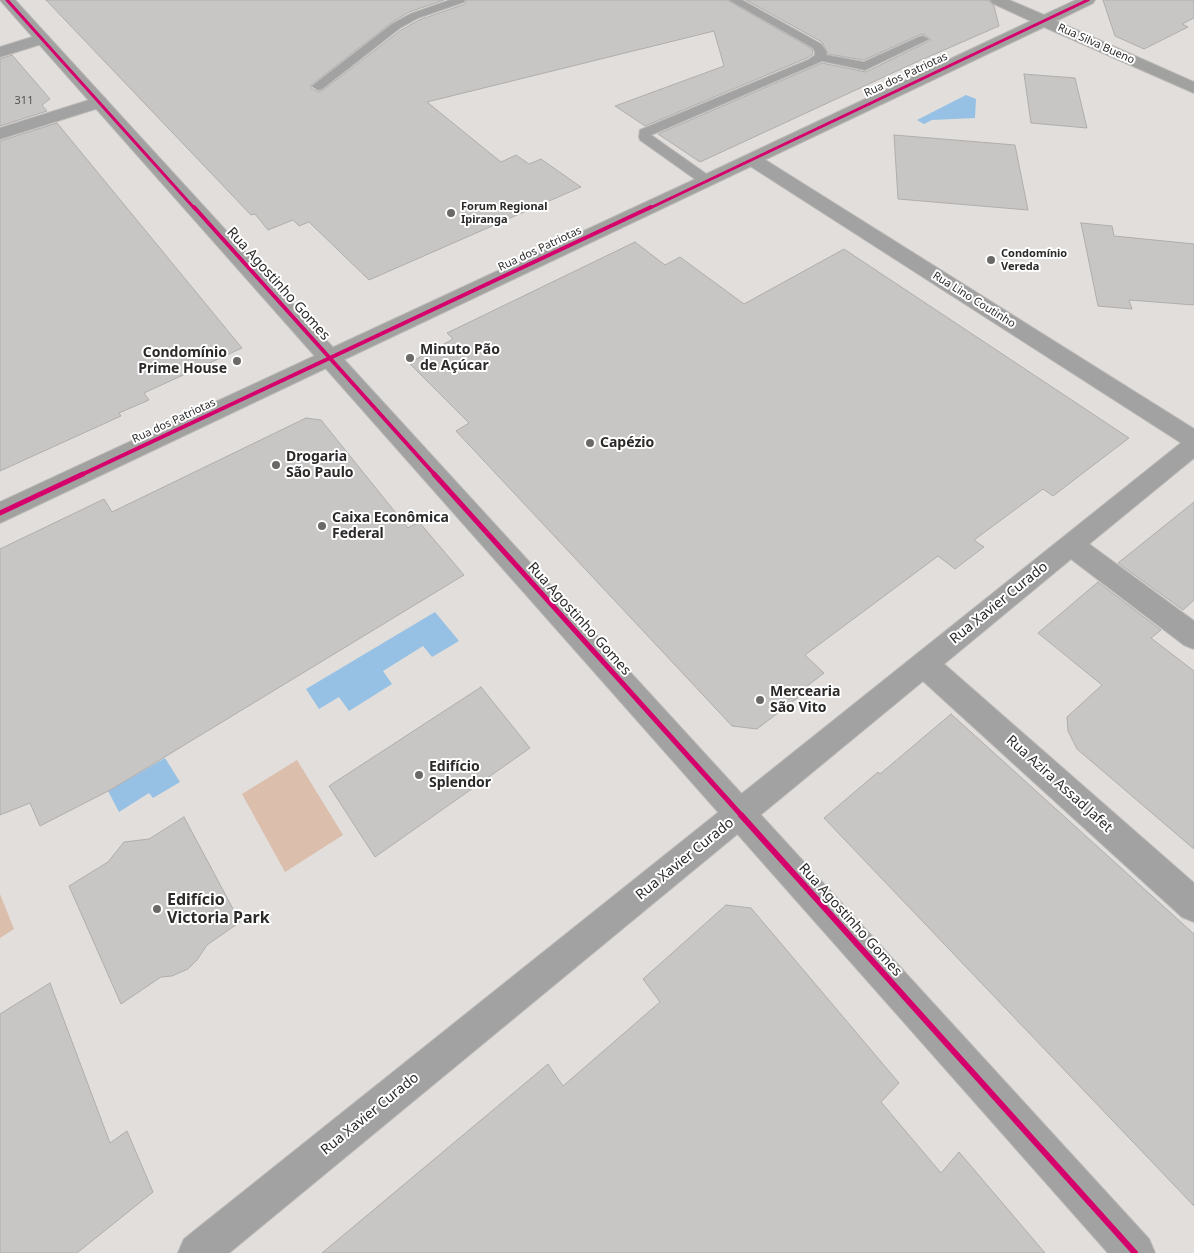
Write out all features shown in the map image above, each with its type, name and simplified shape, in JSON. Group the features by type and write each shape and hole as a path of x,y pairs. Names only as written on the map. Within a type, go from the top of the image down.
{"main road":[{"name":"Rua Silva Bueno","path":"997,0 1194,88"},
{"name":"Rua dos Patriotas","path":"0,513 753,160 1088,0"}],"street":[{"name":"Rua Agostinho Gomes","path":"7,0 1135,1253"},
{"path":"0,52 42,39"},
{"path":"0,134 99,102"},
{"name":"Rua Lino Coutinho","path":"753,160 1194,440"},
{"name":"Rua Xavier Curado","path":"198,1253 1194,445"},
{"path":"1070,545 1194,637"},
{"name":"Rua Azira Assad Jafet","path":"924,664 1194,905"}],"lane":[{"path":"318,86 396,26 414,16 460,0"},
{"path":"734,0 817,46 821,52 820,57"},
{"path":"707,181 645,137 645,133 820,57 866,66 923,40"}],"shaded area":[{"path":"297,760 343,835 285,872 242,794"},
{"path":"0,894 14,929 0,938"}],"water":[{"path":"966,95 976,99 975,118 932,120 924,124 917,120"},
{"path":"435,612 459,641 432,657 423,646 383,671 392,684 349,711 339,697 319,709 306,689"},
{"path":"165,758 180,782 153,798 149,793 119,812 108,791"}],"building":[{"path":"46,0 444,0 409,12 391,23 311,85 311,88 318,92 401,30 419,20 465,4 467,0 727,0 812,49 813,54 645,126 615,106 724,66 714,31 427,102 501,162 516,155 529,164 541,159 581,187 369,280 309,222 299,226 293,220 268,230 255,214 251,215"},
{"path":"746,0 988,0 994,6 999,26 700,162 658,134 822,63 866,72 931,40 924,34 919,35 864,60 828,54 822,42"},
{"path":"1103,0 1194,0 1194,18 1182,24 1188,27 1144,49 1115,36"},
{"path":"12,55 50,99 42,105 47,111 0,126 0,59"},
{"path":"1024,74 1075,78 1087,128 1031,123"},
{"path":"57,123 242,348 144,393 149,400 119,413 121,416 0,471 0,141"},
{"path":"894,135 1015,145 1028,210 898,199"},
{"path":"1081,223 1112,226 1114,236 1194,244 1194,305 1129,300 1132,309 1098,306"},
{"path":"635,242 665,265 680,257 744,304 844,249 1129,438 1053,496 1043,489 974,540 984,547 955,569 938,556 805,655 824,673 801,691 804,693 757,729 732,726 456,431 469,423 409,363 453,339 447,333"},
{"path":"306,418 321,420 408,528 419,522 464,575 112,789 40,826 30,803 0,815 0,549 104,499 112,512"},
{"path":"1194,502 1194,600 1183,610 1118,563"},
{"path":"1098,582 1161,630 1151,638 1194,671 1194,849 1077,749 1068,731 1067,717 1102,685 1038,633"},
{"name":"Edifício Splendor","path":"481,687 530,748 375,857 329,786"},
{"path":"951,714 1194,934 1194,1206 824,818"},
{"path":"184,817 240,922 207,945 188,969 172,976 161,977 121,1004 69,886 108,862 124,842 149,839"},
{"path":"726,905 751,908 899,1083 881,1102 941,1173 959,1152 1045,1253 322,1253 548,1064 563,1086 660,1002 643,979"},
{"path":"50,983 110,1143 127,1131 153,1192 77,1253 0,1253 0,1014"}],"cycle path":[{"path":"7,0 1135,1253"},
{"path":"0,513 1088,0"}],"place":[{"name":"Forum Regional Ipiranga","path":"451,213"},
{"name":"Condomínio Vereda","path":"991,260"},
{"name":"Minuto Pão de Açúcar","path":"410,358"},
{"name":"Condomínio Prime House","path":"237,361"},
{"name":"Capézio","path":"590,443"},
{"name":"Drogaria São Paulo","path":"276,465"},
{"name":"Caixa Econômica Federal","path":"322,526"},
{"name":"Mercearia São Vito","path":"760,700"},
{"name":"Edifício Splendor","path":"419,775"},
{"name":"Edifício Victoria Park","path":"157,909"}]}
